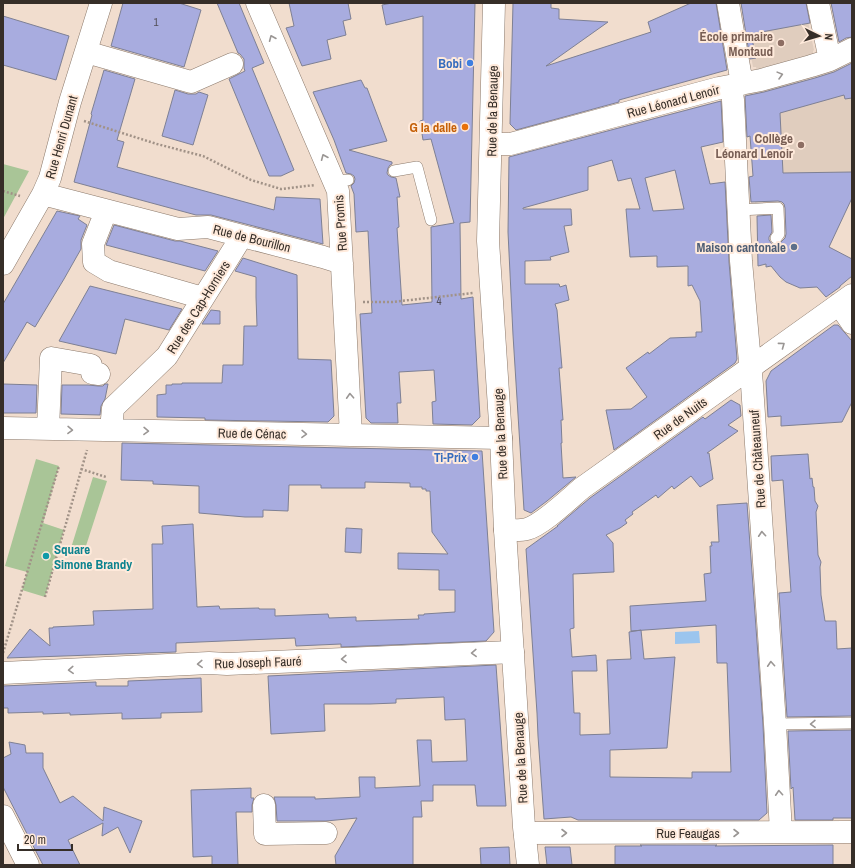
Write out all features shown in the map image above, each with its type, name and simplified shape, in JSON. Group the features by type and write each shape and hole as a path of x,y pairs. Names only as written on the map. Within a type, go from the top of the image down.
{"street":[{"name":"Rue Henri Dunant","path":"3,264 43,194 50,178 100,3"},
{"name":"Rue Promis","path":"257,3 341,180 338,191 351,435"},
{"name":"Rue de la Benauge","path":"494,3 488,241 501,438 505,530 528,865"},
{"name":"Rue de Châteauneuf","path":"728,3 737,85 733,100 742,262 775,724 781,832"},
{"path":"818,3 830,60"},
{"name":"Rue Léonard Lenoir","path":"491,144 510,144 719,88 737,85 804,68 830,60 852,49"},
{"path":"86,52 191,82 232,64"},
{"name":"Rue de Bourillon","path":"43,194 178,229 208,227 342,263"},
{"path":"106,211 93,244 94,262 109,271 203,298"},
{"name":"Rue des Cap-Horniers","path":"102,430 113,408 167,356 242,236"},
{"path":"845,299 852,323"},
{"name":"Rue de Nuits","path":"505,530 528,529 542,521 582,488 845,299"},
{"path":"48,429 51,358 91,365 92,373 99,374"},
{"name":"Rue de Cénac","path":"3,428 501,438"},
{"name":"Rue Joseph Fauré","path":"3,673 513,652"},
{"path":"264,805 265,834 326,833"},
{"path":"3,816 28,865"},
{"name":"Rue Feaugas","path":"525,833 852,832"}],"lane":[{"path":"394,171 417,167 431,220"},
{"path":"739,210 778,208 779,234 776,238"},
{"path":"775,724 852,723"}],"path":[{"path":"67,115 156,144 203,156 250,180 281,189 316,185 341,180"},
{"path":"345,301 373,303 392,302 491,291"},
{"path":"44,597 81,469 102,430"},
{"path":"3,653 59,466"},
{"path":"81,469 106,477"}],"shaded area":[{"name":"École primaire Montaud","path":"741,3 804,3 814,50 814,58 757,72 756,67 753,67"},
{"name":"Collège Léonard Lenoir","path":"852,62 852,198 755,203 747,92 845,66"}],"green space":[{"path":"3,164 29,171 3,219"},
{"path":"36,459 59,466 43,523 64,530 45,597 22,590 27,572 5,566"},
{"path":"93,477 107,481 84,552 71,548"}],"water":[{"path":"699,631 700,643 675,644 675,632"}],"building":[{"path":"123,3 179,3 201,10 184,67 111,46"},
{"path":"217,3 239,3 264,63 252,68 294,170 281,176 269,176 229,79 245,71 244,59 238,53"},
{"path":"289,3 348,3 351,19 343,21 346,35 327,40 331,59 302,66 286,28 294,26"},
{"path":"392,3 475,3 470,222 460,223 461,299 473,297 480,417 472,425 433,424 432,402 436,401 434,370 399,372 401,403 397,403 398,423 371,423 366,418 360,314 372,313 368,231 356,232 354,194 351,186 355,179 351,174 346,173 334,140 313,92 361,80 365,88 367,88 387,141 349,150 392,162 387,173 391,177 396,178 400,197 397,197 399,227 397,228 402,305 432,302 431,227 454,223 431,139 423,140 420,121 423,120 423,16 386,25 382,5"},
{"path":"513,3 551,3 551,8 559,9 559,19 608,22 546,66 651,32 648,22 691,3 716,3 727,70 619,100 619,102 516,130 510,124"},
{"path":"741,3 806,3 810,23 751,34 756,58 750,59"},
{"path":"831,3 852,3 852,37 846,38 839,42"},
{"path":"3,16 69,36 56,80 3,65"},
{"path":"852,63 852,98 845,99 844,95 780,113 783,173 852,172 852,198 829,247 852,259 852,276 826,297 817,287 800,288 786,282 771,266 766,267 766,264 758,266 757,216 771,215 772,232 769,240 772,244 778,245 785,238 786,234 785,208 782,202 778,201 751,202 749,177 753,176 750,136 747,137 745,96 815,78 834,72"},
{"path":"104,70 135,79 117,140 124,142 117,167 274,210 276,197 320,199 323,244 211,215 196,215 74,182"},
{"path":"175,90 188,94 196,94 199,92 208,95 193,145 162,136"},
{"path":"721,101 723,142 701,147 710,184 725,182 729,262 737,359 735,363 614,450 606,410 631,409 647,397 626,368 648,352 649,354 670,338 696,337 696,332 702,332 700,301 692,285 688,286 688,266 657,267 657,256 630,257 626,209 640,209 631,178 618,181 612,160 588,167 588,190 523,208 571,209 572,225 564,226 569,252 550,257 551,260 525,261 525,284 559,284 560,287 566,285 569,300 555,304 557,310 562,368 559,368 563,420 561,420 561,443 563,478 576,477 531,513 524,510 513,335 508,232 509,157","holes":["675,170 684,209 653,211 645,178"]},
{"path":"57,211 80,216 78,219 87,225 81,240 81,249 35,327 27,322 3,363 3,304"},
{"path":"114,225 218,251 205,271 106,245"},
{"path":"243,258 297,275 298,359 331,360 334,416 328,422 205,420 205,418 157,417 157,395 166,394 166,385 182,383 222,383 223,365 243,365 244,326 257,326 256,277 235,271"},
{"path":"90,286 182,309 169,330 125,319 116,354 59,341"},
{"path":"211,310 220,311 220,324 202,324"},
{"path":"834,325 838,325 852,341 852,402 842,422 781,426 781,416 768,417 766,381 771,371"},
{"path":"3,384 37,385 36,413 3,413"},
{"path":"108,384 105,399 101,406 100,415 61,414 62,385 103,386"},
{"path":"731,400 740,405 741,416 728,425 738,431 707,453 709,453 713,479 700,487 691,476 674,489 672,486 658,498 656,495 632,512 633,514 625,520 627,523 606,535 613,543 614,572 573,574 574,628 570,629 572,657 596,655 597,671 572,671 574,713 580,713 580,735 610,734 607,660 631,659 629,632 638,631 631,631 630,606 706,601 704,574 711,573 710,546 712,546 711,542 719,542 717,505 747,503 763,725 767,813 759,820 578,820 571,817 544,819 538,736 526,549 558,526 590,498 703,417 705,419","holes":["716,625 717,663 727,663 731,772 692,772 692,778 610,777 610,750 667,748 675,657 644,659 641,630"]},
{"path":"122,443 482,451 494,632 486,641 341,647 341,644 296,646 295,638 176,643 176,652 7,658 30,629 50,646 49,628 94,625 93,611 153,609 152,544 163,544 162,526 193,524 197,607 219,606 220,609 275,609 275,616 328,614 329,618 356,617 356,621 419,619 418,615 455,612 455,590 439,590 439,570 398,569 398,553 448,554 432,532 430,491 422,489 422,487 410,487 410,483 365,482 365,488 321,488 321,485 289,485 288,511 263,510 263,517 199,513 199,486 153,484 153,481 121,480"},
{"path":"808,454 810,479 812,478 815,501 818,506 816,512 818,555 821,562 821,595 825,621 836,621 837,649 852,648 852,716 787,717 779,593 791,592 783,480 772,481 771,456"},
{"path":"346,528 362,529 361,553 345,552"},
{"path":"496,665 506,806 477,806 475,785 433,785 433,801 421,801 422,817 413,817 413,865 336,865 335,856 357,818 326,821 277,821 274,797 315,797 315,799 360,797 359,777 375,777 375,788 420,786 417,740 431,740 432,762 467,761 465,719 445,720 444,697 396,699 396,703 324,704 325,731 271,734 268,676"},
{"path":"201,678 202,712 161,713 161,718 122,719 122,713 70,715 70,713 43,714 43,712 8,713 8,708 3,708 3,686 96,682 96,686 128,686 128,681"},
{"path":"852,730 852,818 833,818 833,820 795,820 793,787 791,789 788,731"},
{"path":"9,742 25,745 26,753 43,753 43,768 60,803 73,796 103,821 104,807 142,821 130,853 118,827 102,836 103,823 68,840 80,865 43,865 3,787 3,758 11,754"},
{"path":"251,788 251,798 254,798 252,812 236,812 238,865 212,865 212,856 193,857 191,790"},
{"path":"640,845 833,845 833,865 615,865 615,846 642,846"},
{"path":"509,847 510,865 481,865 480,848"},
{"path":"545,847 570,847 572,865 547,865"}],"place":[{"name":"École primaire Montaud","path":"781,43"},
{"name":"Bobi","path":"470,63"},
{"name":"G la dalle","path":"465,127"},
{"name":"Collège Léonard Lenoir","path":"801,145"},
{"name":"Maison cantonale","path":"794,247"},
{"name":"Ti-Prix","path":"475,457"},
{"name":"Square Simone Brandy","path":"46,556"}]}
